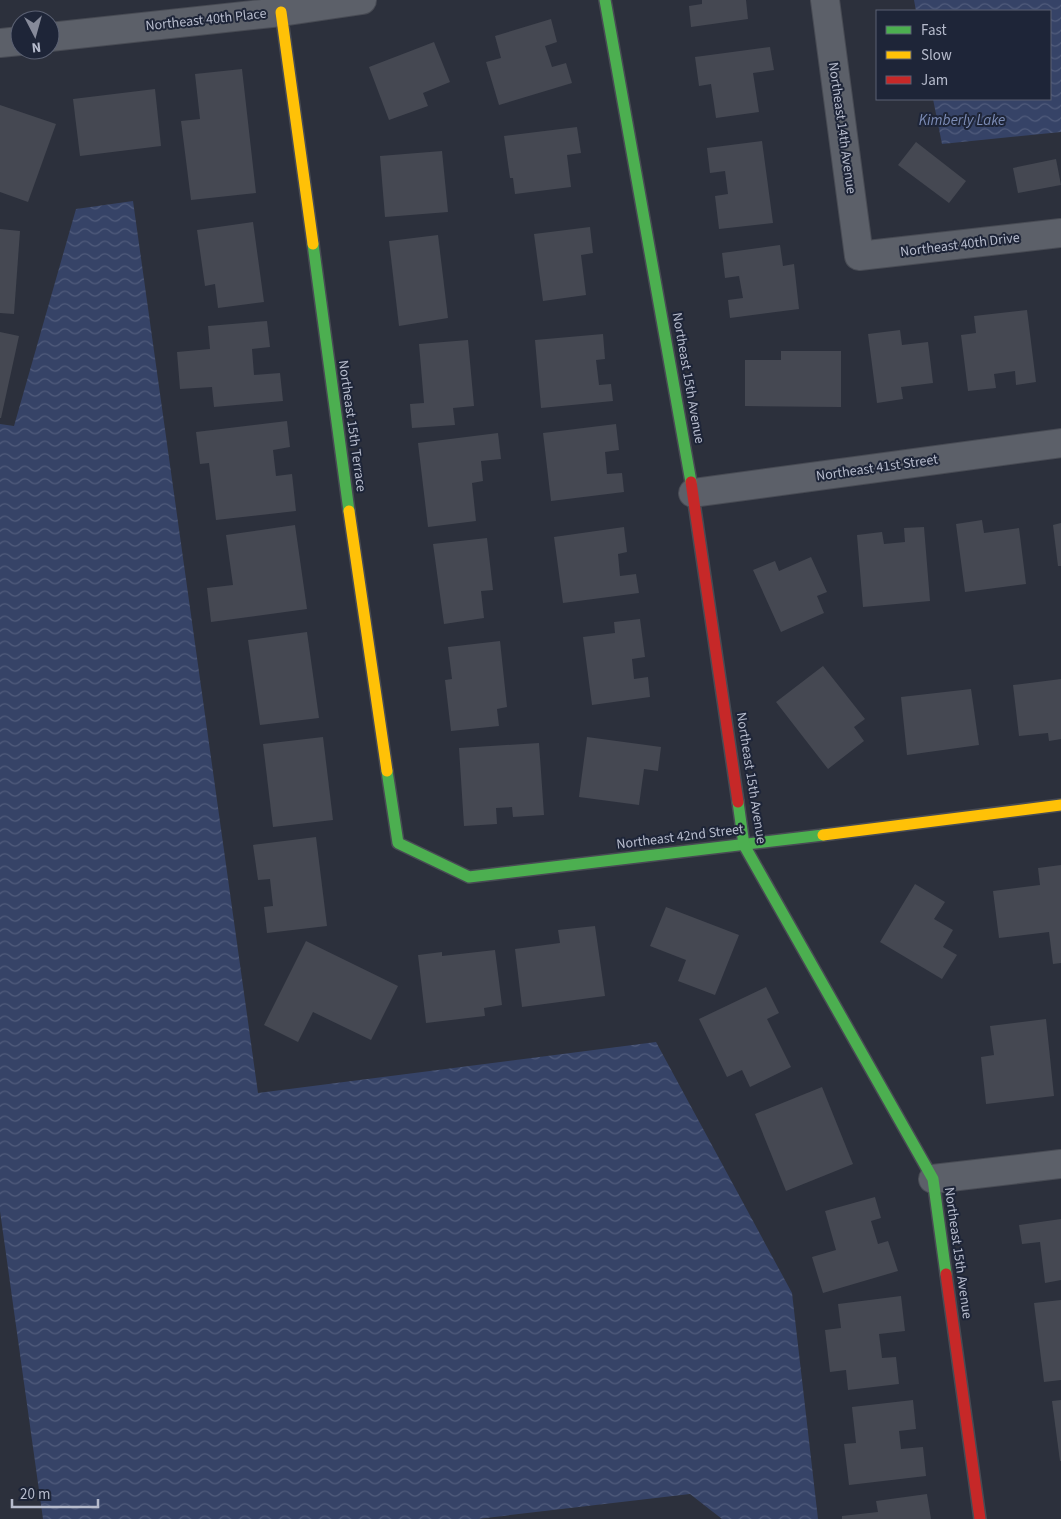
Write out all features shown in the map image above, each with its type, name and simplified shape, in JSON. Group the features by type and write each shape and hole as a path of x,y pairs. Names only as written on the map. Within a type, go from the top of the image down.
{"street":[{"name":"Northeast 40th Place","path":"60,36 281,12 362,0"},
{"name":"Northeast 15th Avenue","path":"605,0 693,493 744,845 932,1179 980,1519"},
{"name":"Northeast 14th Avenue","path":"825,0 859,256"},
{"name":"Northeast 15th Terrace","path":"281,12 372,679 398,843"},
{"name":"Northeast 40th Drive","path":"859,256 1061,233"},
{"name":"Northeast 41st Street","path":"693,493 1061,442"},
{"name":"Northeast 42nd Street","path":"398,843 469,876 744,845 1061,805"},
{"path":"932,1179 1061,1164"}],"water":[{"name":"Kimberly Lake","path":"914,0 1061,0 1061,132 942,144 933,100 1051,100 1051,10 916,10"},
{"path":"133,201 258,1093 656,1042 792,1293 818,1519 722,1519 690,1494 477,1519 43,1519 0,1211 0,424 14,426 76,209"}],"building":[{"path":"702,0 746,0 748,19 691,27 689,6 702,4"},
{"path":"551,19 557,42 545,46 552,67 566,63 572,83 499,105 486,62 501,58 495,36"},
{"path":"434,42 450,82 423,93 428,106 389,120 369,67"},
{"path":"770,47 774,70 753,73 759,112 716,118 711,84 699,86 695,57"},
{"path":"242,69 256,193 191,200 181,121 200,119 195,74"},
{"path":"155,89 161,146 80,156 73,99"},
{"path":"0,105 56,124 28,202 0,192"},
{"path":"577,127 581,153 567,155 571,187 515,194 513,178 510,178 504,136"},
{"path":"762,141 773,223 719,229 715,196 728,194 725,171 710,173 707,148"},
{"path":"916,142 966,181 949,203 898,165"},
{"path":"442,151 448,212 385,217 380,156"},
{"path":"1056,159 1061,185 1018,193 1013,168"},
{"path":"253,222 264,302 218,308 215,284 205,286 197,230"},
{"path":"590,227 593,253 581,255 586,295 543,301 534,234"},
{"path":"0,229 20,231 14,314 0,313"},
{"path":"438,235 448,318 399,326 389,241"},
{"path":"780,245 783,266 794,264 799,309 730,318 728,300 743,298 739,276 725,278 722,253"},
{"path":"1027,310 1036,382 1016,385 1015,371 994,374 996,388 968,391 961,335 976,333 974,316"},
{"path":"267,321 270,347 252,349 254,375 280,373 283,401 214,407 212,387 180,389 177,352 210,349 208,326"},
{"path":"900,330 902,345 928,342 933,383 901,387 903,399 877,403 868,334"},
{"path":"0,332 19,336 1,418 0,418"},
{"path":"603,334 605,359 596,360 599,385 611,384 613,401 541,408 535,340"},
{"path":"468,340 474,406 453,408 455,425 412,428 410,404 424,403 419,344"},
{"path":"781,351 841,351 841,407 745,406 745,360 781,360"},
{"path":"287,421 290,447 273,450 276,476 292,474 296,511 216,520 209,463 200,464 196,432"},
{"path":"616,424 619,450 605,452 607,474 622,473 624,492 551,501 543,433"},
{"path":"498,433 501,459 481,461 483,481 472,483 476,521 428,527 418,443"},
{"path":"982,520 984,533 1019,528 1026,584 965,592 956,524"},
{"path":"1061,523 1061,566 1058,566 1053,525"},
{"path":"295,525 307,609 211,622 207,588 233,585 226,535"},
{"path":"624,527 627,552 618,554 620,576 636,574 639,593 563,603 554,537"},
{"path":"924,527 930,601 863,607 857,535 882,532 884,544 905,542 904,528"},
{"path":"487,538 493,590 481,591 484,618 444,624 433,544"},
{"path":"811,557 827,592 817,596 824,613 781,632 753,570 775,561 779,571"},
{"path":"640,619 645,657 632,659 634,679 648,677 650,697 592,705 583,637 615,633 614,622"},
{"path":"307,632 319,718 260,725 248,640"},
{"path":"500,641 507,707 497,709 499,726 451,731 445,680 452,679 448,647"},
{"path":"823,666 865,719 854,727 864,741 828,769 776,702"},
{"path":"1061,679 1061,739 1049,741 1048,733 1019,736 1013,685"},
{"path":"971,689 979,745 907,755 901,697"},
{"path":"323,737 333,820 273,827 263,744"},
{"path":"587,737 661,747 658,771 644,769 639,805 579,797"},
{"path":"539,743 544,815 513,817 512,807 496,808 497,824 464,826 459,748"},
{"path":"316,837 327,926 267,933 264,907 273,906 270,879 258,880 253,845"},
{"path":"1061,865 1061,963 1053,964 1049,932 999,938 993,891 1040,885 1038,868"},
{"path":"915,884 945,902 934,919 953,930 943,947 957,955 942,979 880,942"},
{"path":"666,907 739,935 715,995 678,981 686,960 650,946"},
{"path":"595,926 605,996 522,1007 515,949 560,943 558,930"},
{"path":"306,941 398,986 371,1040 313,1012 298,1042 264,1025"},
{"path":"495,950 502,1005 484,1008 485,1016 426,1023 418,955 442,952 442,956"},
{"path":"766,987 779,1013 767,1019 791,1067 750,1087 742,1070 727,1077 699,1019"},
{"path":"1046,1019 1054,1096 986,1104 981,1057 994,1055 990,1026"},
{"path":"822,1087 853,1164 786,1191 755,1114"},
{"path":"875,1197 881,1218 871,1221 878,1244 888,1241 898,1271 823,1293 812,1257 836,1250 825,1211"},
{"path":"1061,1219 1061,1280 1045,1283 1040,1242 1022,1244 1019,1225"},
{"path":"901,1296 905,1331 879,1334 882,1358 896,1357 899,1384 848,1390 846,1370 830,1372 825,1330 841,1328 838,1304"},
{"path":"1061,1300 1061,1380 1044,1382 1034,1303"},
{"path":"913,1400 916,1429 899,1431 901,1449 923,1447 926,1476 849,1485 844,1444 856,1443 852,1407"},
{"path":"1061,1400 1061,1461 1060,1461 1052,1401"},
{"path":"927,1494 931,1519 842,1519 842,1516 878,1512 876,1501"}],"traffic: fast":[{"path":"605,0 691,482"},
{"path":"313,244 349,511"},
{"path":"387,771 398,843 469,877 823,835"},
{"path":"738,802 744,845 933,1179 946,1274"}],"traffic: slow":[{"path":"281,12 313,244"},
{"path":"349,511 387,771"},
{"path":"823,835 1061,805"}],"traffic: jam":[{"path":"691,482 738,802"},
{"path":"946,1274 980,1519"}]}
